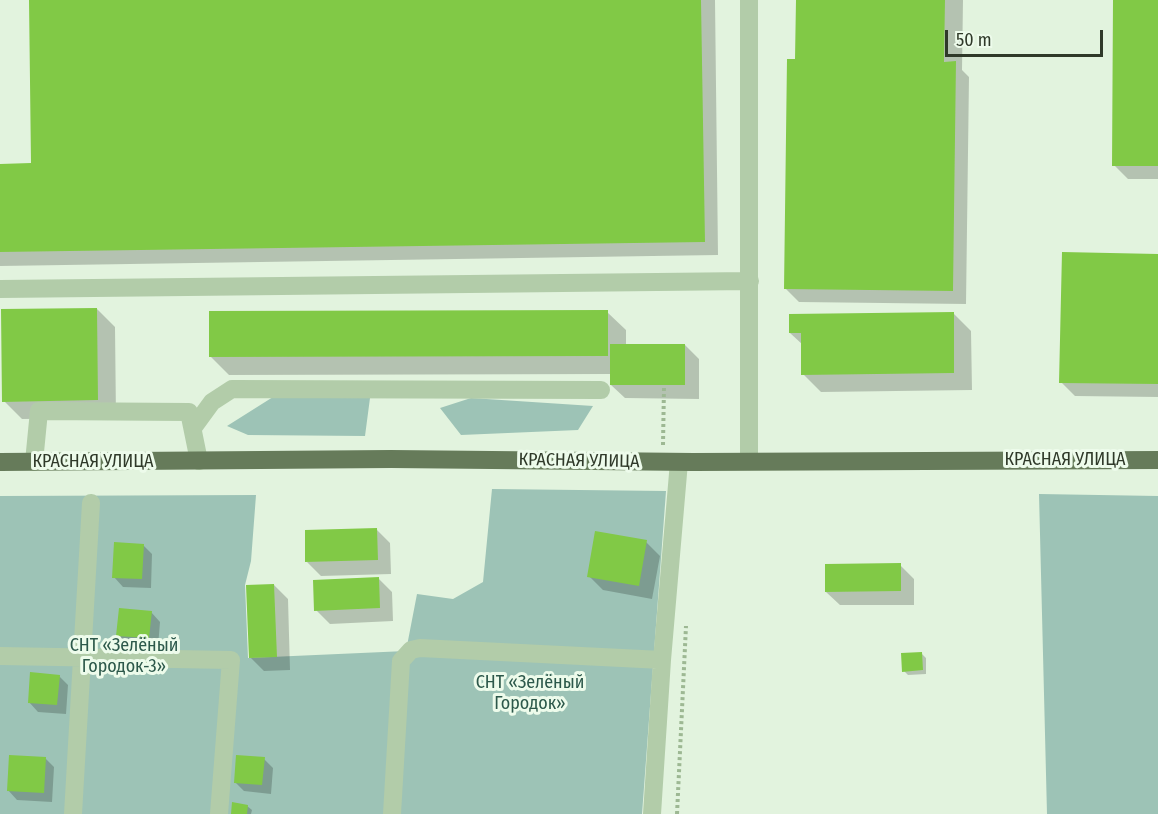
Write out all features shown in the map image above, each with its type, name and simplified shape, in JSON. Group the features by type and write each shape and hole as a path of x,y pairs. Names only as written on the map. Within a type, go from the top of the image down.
{"main road":[{"name":"КРАСНАЯ УЛИЦА","path":"0,462 391,459 678,462 1158,460"}],"lane":[{"path":"749,0 749,461"},
{"path":"0,289 750,281"},
{"path":"193,428 212,402 232,389 601,390"},
{"path":"34,462 39,411 189,412 199,461"},
{"path":"652,814 678,462"},
{"path":"73,814 91,503"},
{"path":"392,814 401,661 411,650 420,648 662,660"},
{"path":"0,656 231,660 219,814"}],"path":[{"path":"663,451 664,386"},
{"path":"677,814 687,615"}],"green space":[{"path":"273,397 370,398 365,436 248,435 227,426"},
{"path":"471,398 593,406 578,430 461,435 440,408"},
{"path":"492,489 666,491 642,814 0,814 0,496 256,495 251,561 245,585 248,658 406,651 417,594 453,599 483,582"},
{"path":"1039,494 1158,496 1158,814 1047,814"}],"building":[{"path":"29,0 701,0 705,242 0,252 0,164 31,163"},
{"path":"796,0 945,0 944,62 956,61 953,291 784,289 787,59 795,59"},
{"path":"1113,0 1158,0 1158,166 1112,166"},
{"path":"1062,252 1158,254 1158,384 1059,383"},
{"path":"97,308 98,400 2,402 1,309"},
{"path":"608,310 608,356 209,357 209,311"},
{"path":"954,312 954,373 801,375 801,333 789,333 789,314"},
{"path":"610,344 685,344 685,385 610,385"},
{"path":"377,528 378,560 305,562 305,530"},
{"path":"595,531 647,540 639,586 587,577"},
{"path":"114,542 144,544 142,579 112,578"},
{"path":"901,563 901,591 825,592 825,564"},
{"path":"379,577 380,608 314,611 313,580"},
{"path":"274,584 277,657 249,658 246,585"},
{"path":"119,608 152,611 149,638 116,636"},
{"path":"922,652 923,670 902,672 901,653"},
{"path":"30,672 60,675 57,705 28,703"},
{"path":"9,755 46,757 44,793 7,791"},
{"path":"236,755 265,757 262,785 234,783"},
{"path":"232,802 248,805 247,814 231,814"}],"park label":[{"name":"СНТ «Зелёный Городок-3»","path":"124,656"},
{"name":"СНТ «Зелёный Городок»","path":"530,693"}]}
